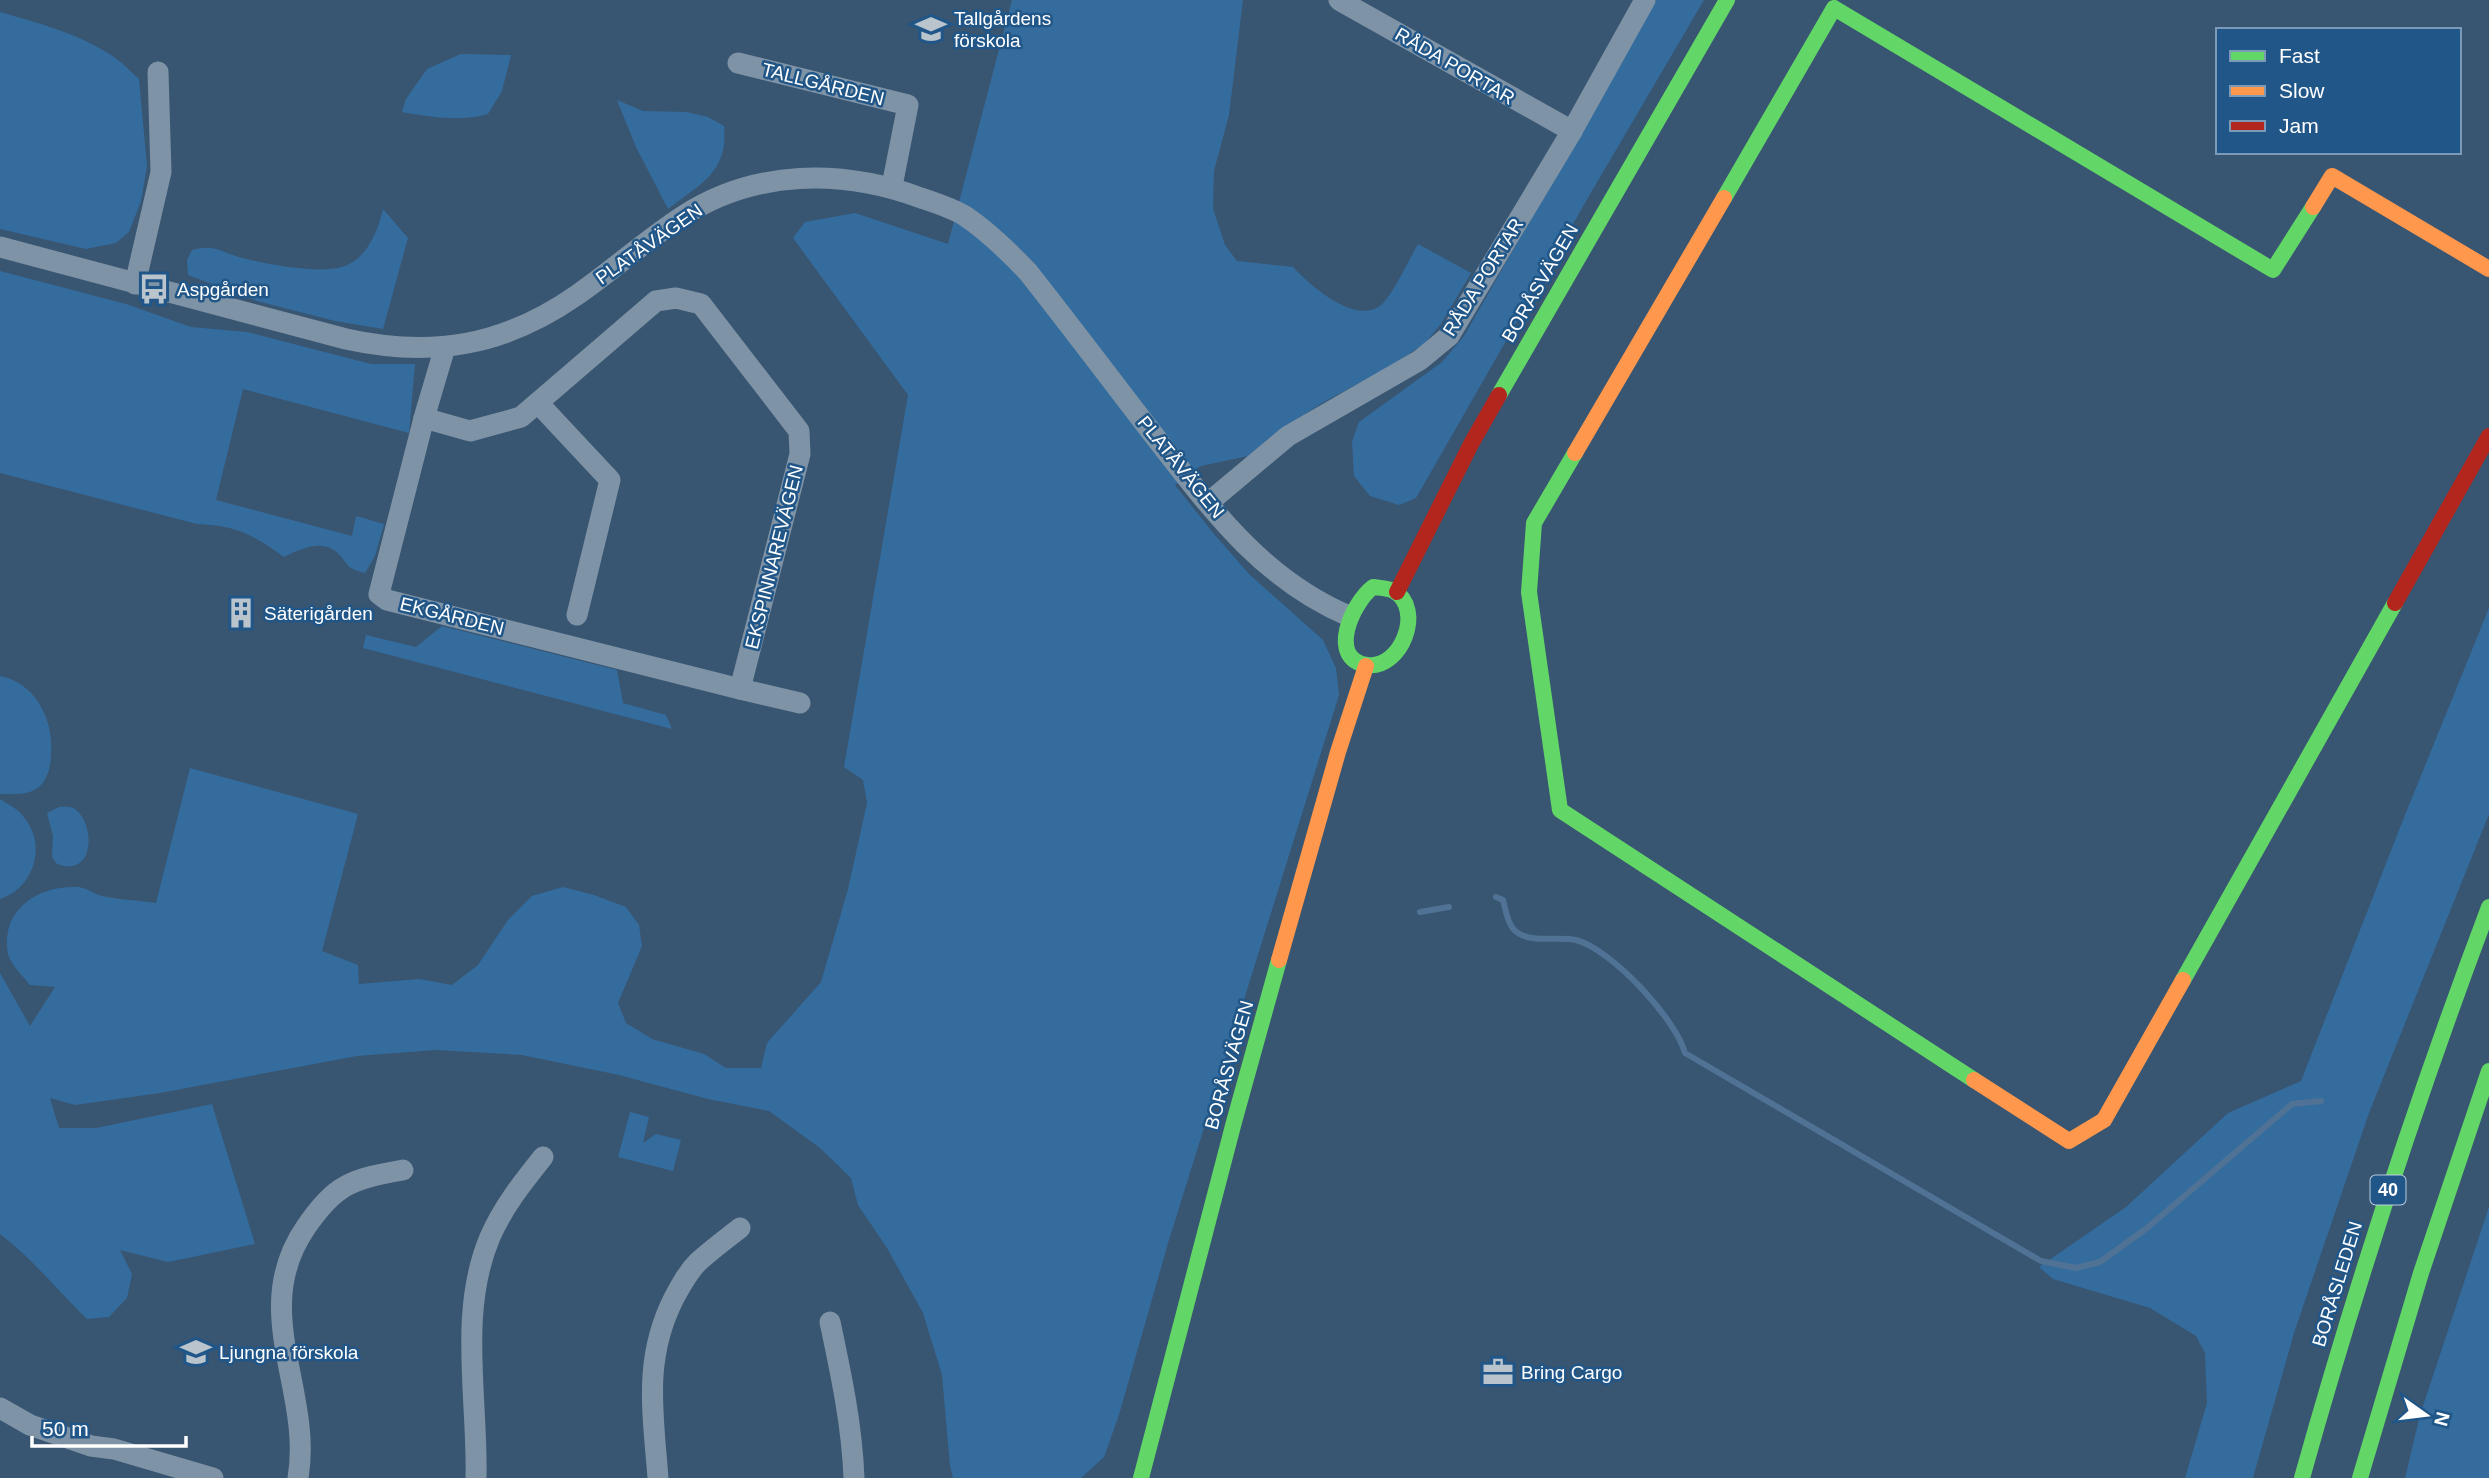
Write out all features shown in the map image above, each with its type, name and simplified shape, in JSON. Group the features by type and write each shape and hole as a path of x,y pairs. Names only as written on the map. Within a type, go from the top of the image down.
{"main road":[{"name":"BORÅSVÄGEN","path":"1397,592 1471,444 1727,0"},
{"path":"2489,269 2332,176 2273,270 1834,8 1535,523 1530,592 1559,810 2069,1142 2104,1119 2489,436"},
{"path":"1373,587 1397,592 1405,597 1409,609 1405,635 1395,655 1388,662 1379,667 1366,666 1353,658 1349,649 1349,616 1363,593 1373,587"},
{"name":"BORÅSVÄGEN","path":"1140,1478 1234,1122 1366,666"},
{"name":"BORÅSLEDEN","path":"2302,1478 2326,1388 2397,1160 2489,907"},
{"path":"2360,1478 2451,1177 2489,1071"}],"street":[{"name":"RÅDA PORTAR","path":"1339,0 1572,131"},
{"name":"RÅDA PORTAR","path":"1208,503 1287,436 1420,360 1449,336 1572,131 1645,0"},
{"name":"TALLGÅRDEN","path":"738,64 908,105 891,187"},
{"path":"135,284 161,172 158,72"},
{"name":"PLATÅVÄGEN","path":"0,247 376,346 399,349 445,347 476,342 538,319 575,296 683,216 737,191 765,183 804,177 849,178 891,187 963,215 1000,243 1028,272 1208,503 1248,549 1287,581 1349,616"},
{"name":"EKSPINNAREVÄGEN","path":"424,418 470,431 522,417 656,301 676,298 701,304 799,431 800,454 740,689"},
{"name":"EKGÅRDEN","path":"445,347 379,594 387,600 740,689"},
{"path":"538,403 610,480 577,615"},
{"path":"740,689 800,703"},
{"path":"476,1478 471,1323 479,1272 489,1238 508,1202 543,1157"},
{"path":"298,1478 298,1425 280,1301 288,1259 298,1239 330,1195 362,1177 403,1170"},
{"path":"658,1478 651,1379 664,1317 683,1281 698,1263 740,1227"},
{"path":"830,1322 844,1389 853,1449 854,1478"},
{"path":"0,1408 30,1425 91,1446 114,1449 212,1478"}],"shaded area":[{"path":"1012,0 1243,0 1229,115 1214,171 1213,208 1225,245 1237,261 1293,267 1334,301 1359,310 1370,310 1381,305 1418,244 1471,273 1441,324 1424,344 1389,367 1322,403 1269,438 1248,456 1201,466 1175,485 1250,575 1323,640 1336,668 1339,695 1104,1457 1081,1478 953,1478 942,1375 923,1313 887,1248 858,1205 851,1178 820,1148 769,1111 522,1055 436,1050 357,1056 160,1093 75,1105 50,1098 59,1128 96,1128 212,1104 255,1244 168,1262 120,1250 132,1274 127,1298 109,1317 87,1319 34,1264 0,1234 0,973 30,1026 55,987 30,985 8,954 10,925 25,903 49,890 77,887 108,897 156,903 190,768 358,814 322,951 358,965 359,984 419,979 452,985 478,965 508,920 532,896 563,887 626,907 639,925 642,946 618,1003 626,1023 652,1039 704,1054 726,1068 761,1068 767,1043 821,982 848,889 867,803 863,780 844,767 908,395 793,238 805,222 855,213 948,244"},
{"path":"1656,0 1704,0 1416,498 1399,505 1370,496 1354,476 1352,441 1359,422 1442,362 1464,336"},
{"path":"0,12 59,30 87,42 117,59 139,79 147,166 141,201 129,232 116,243 86,249 0,229"},
{"path":"461,54 511,55 502,91 488,114 456,118 402,112 406,99 427,69"},
{"path":"617,100 643,111 687,112 708,117 724,126 722,155 717,166 701,184 668,209 636,147"},
{"path":"383,209 408,238 383,329 335,321 257,301 188,275 187,260 192,250 206,248 292,268 322,269 345,266 366,250 375,234"},
{"path":"0,271 126,304 191,327 247,332 371,364 415,364 409,433 243,389 216,500 352,536 356,516 384,524 375,556 365,573 349,566 339,554 328,547 309,547 284,557 263,542 234,529 197,524 0,473"},
{"path":"2489,608 2489,814 2369,1113 2294,1333 2253,1478 2185,1478 2207,1403 2205,1353 2196,1336 2150,1308 2053,1279 2039,1267 2126,1207 2228,1113 2301,1081"},
{"path":"442,626 617,670 623,703 666,715 672,729 363,648 366,635 416,647"},
{"path":"0,676 24,686 33,695 46,716 49,729 50,767 41,785 27,793 0,794"},
{"path":"0,799 17,810 30,826 36,851 34,863 22,885 0,899"},
{"path":"59,807 75,809 86,826 88,848 79,864 57,864 52,857 53,836 47,813"},
{"path":"630,1112 649,1117 643,1143 656,1134 681,1140 673,1171 618,1157"},
{"path":"2489,1207 2489,1478 2405,1478 2420,1415"}],"waterway":[{"path":"1496,897 1503,900 1510,923 1518,933 1538,939 1576,940 1607,957 1656,1005 1669,1022 1685,1053 2041,1261 2076,1268 2100,1262 2147,1228 2292,1104 2321,1101"},
{"path":"1420,912 1449,907"}],"traffic: fast":[{"path":"1499,395 1727,0"},
{"path":"1724,198 1834,8 2273,270 2313,207"},
{"path":"1575,453 1534,523 1529,592 1560,810 1974,1080"},
{"path":"1373,587 1392,590 1403,600 1408,611 1408,624 1399,649 1379,664 1367,665 1355,661 1348,653 1346,642 1351,617 1373,587"},
{"path":"2183,980 2395,603"},
{"path":"2302,1478 2389,1191 2437,1048 2489,907"},
{"path":"1141,1478 1279,960"},
{"path":"2360,1478 2421,1273 2489,1071"}],"traffic: slow":[{"path":"2313,207 2332,176 2489,269"},
{"path":"1575,453 1724,198"},
{"path":"1279,960 1338,752 1366,666"},
{"path":"1974,1080 2069,1141 2104,1120 2183,980"}],"traffic: jam":[{"path":"1397,592 1471,444 1499,395"},
{"path":"2395,603 2489,436"}],"place":[{"name":"Tallgårdens förskola","path":"931,29"},
{"name":"Aspgården","path":"154,289"},
{"name":"Säterigården","path":"241,613"},
{"name":"Ljungna förskola","path":"196,1352"},
{"name":"Bring Cargo","path":"1498,1372"}]}
